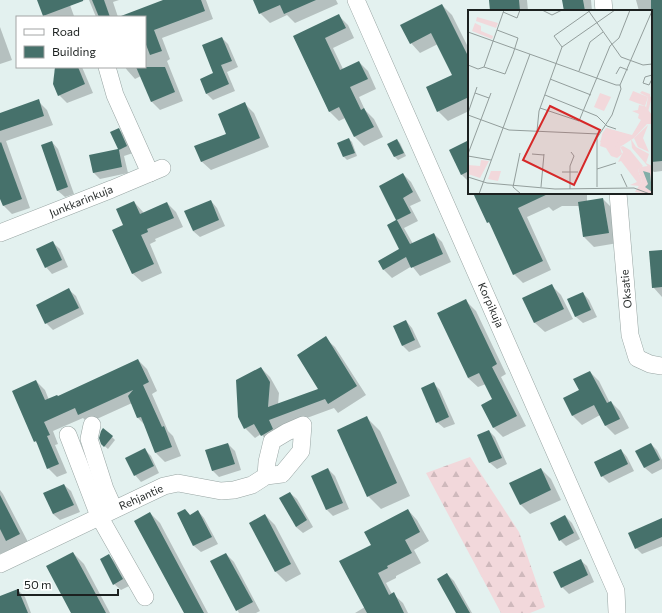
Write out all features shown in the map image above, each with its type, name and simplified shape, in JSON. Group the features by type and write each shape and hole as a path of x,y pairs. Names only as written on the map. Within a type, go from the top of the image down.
{"street":[{"name":"Korpikuja","path":"356,0 616,591 617,612"},
{"path":"603,0 604,10"},
{"name":"Junkkarinkuja","path":"0,233 156,170 115,95 107,68"},
{"name":"Oksatie","path":"618,194 630,335 637,358 650,364 662,366"},
{"path":"92,425 89,439 105,489 107,512"},
{"name":"Rehjantie","path":"0,564 164,486 178,483 220,491 234,490 252,485 266,476 282,474 301,451 303,425 272,441 267,462 266,476"},
{"path":"68,435 107,512 145,597"},
{"path":"612,613 624,613"}],"green space":[{"path":"470,457 519,532 545,607 530,613 501,613 426,473"}],"building":[{"path":"37,0 83,0 83,1 43,16"},
{"path":"92,0 104,0 110,16 99,16"},
{"path":"163,0 201,0 205,11 154,30 162,51 150,55 146,45 146,16 121,16"},
{"path":"253,0 316,0 284,14 280,5 259,14"},
{"path":"489,0 519,0 520,10 490,10"},
{"path":"562,0 583,0 585,10 564,10"},
{"path":"651,0 662,0 662,161 652,162 652,10"},
{"path":"442,4 468,56 468,97 437,112 426,87 452,75 431,33 410,44 400,25"},
{"path":"339,14 346,28 325,38 340,70 359,61 368,79 350,87 361,110 364,108 374,127 354,137 339,107 329,112 293,36"},
{"path":"222,37 232,61 221,65 229,84 206,94 200,79 213,73 202,45"},
{"path":"165,67 175,92 151,102 136,68"},
{"path":"55,68 78,68 85,84 58,96 53,84"},
{"path":"39,99 44,116 0,131 0,113"},
{"path":"245,102 260,138 201,162 194,146 226,134 218,114"},
{"path":"119,128 127,146 119,150 122,167 93,173 89,155 118,149 110,132"},
{"path":"349,138 355,153 343,157 337,143"},
{"path":"397,139 404,153 394,157 387,144"},
{"path":"468,140 468,172 461,175 449,150"},
{"path":"52,141 68,187 57,191 41,145"},
{"path":"1,142 22,199 3,206 0,199"},
{"path":"403,173 413,192 403,198 411,213 397,220 410,244 434,233 443,254 411,268 406,257 383,270 378,261 399,249 387,225 396,220 379,186"},
{"path":"473,194 548,194 518,208 543,261 513,275 489,222 487,223"},
{"path":"603,198 609,233 583,237 578,202"},
{"path":"211,200 219,220 193,231 184,211"},
{"path":"134,201 140,214 167,202 174,218 147,229 148,232 141,235 154,264 132,274 112,230 123,225 116,209"},
{"path":"53,241 62,260 45,268 36,249"},
{"path":"662,250 662,287 652,288 649,251"},
{"path":"552,284 564,309 534,323 522,298"},
{"path":"69,288 79,308 45,324 36,305"},
{"path":"583,292 591,310 575,317 567,299"},
{"path":"466,299 497,364 492,367 517,416 493,428 481,405 492,399 479,373 468,378 437,313"},
{"path":"406,320 415,340 402,346 393,326"},
{"path":"326,336 357,386 328,404 325,399 269,420 273,429 261,436 254,424 244,429 238,417 236,380 261,367 270,382 268,407 318,389 297,355"},
{"path":"138,359 149,382 143,385 162,427 164,426 172,447 155,453 141,417 137,418 128,396 133,390 78,415 75,408 44,422 50,435 47,436 59,464 47,469 36,441 34,442 12,391 36,380 45,400 57,395 58,396"},
{"path":"590,371 607,403 611,401 620,419 605,426 594,405 572,416 563,398 579,390 573,379"},
{"path":"434,382 449,417 436,423 421,388"},
{"path":"367,416 397,483 367,497 337,430"},
{"path":"103,428 113,436 104,447 99,438"},
{"path":"489,430 502,458 489,463 477,435"},
{"path":"228,443 235,464 212,471 205,450"},
{"path":"651,443 660,460 644,468 635,451"},
{"path":"145,448 154,466 134,476 125,458"},
{"path":"621,449 628,464 601,477 594,462"},
{"path":"328,468 343,503 326,510 311,476"},
{"path":"541,468 551,490 520,505 509,483"},
{"path":"64,484 74,505 53,514 43,493"},
{"path":"290,492 307,520 296,527 279,498"},
{"path":"0,495 20,534 6,541 0,529"},
{"path":"185,509 190,515 198,510 212,537 193,546 177,513"},
{"path":"408,509 420,532 405,540 412,553 387,566 388,568 378,573 389,595 394,592 404,613 367,613 339,561 371,545 364,532"},
{"path":"150,512 204,613 184,613 134,521"},
{"path":"265,514 291,564 275,572 249,523"},
{"path":"565,515 574,533 559,541 550,523"},
{"path":"662,518 662,537 635,549 628,533"},
{"path":"73,552 106,613 71,613 46,566"},
{"path":"226,553 253,602 236,611 210,561"},
{"path":"109,554 123,579 113,585 100,559"},
{"path":"581,559 588,575 561,588 553,572"},
{"path":"447,573 470,613 456,613 437,579"},
{"path":"18,589 28,613 0,613 0,596"}]}
